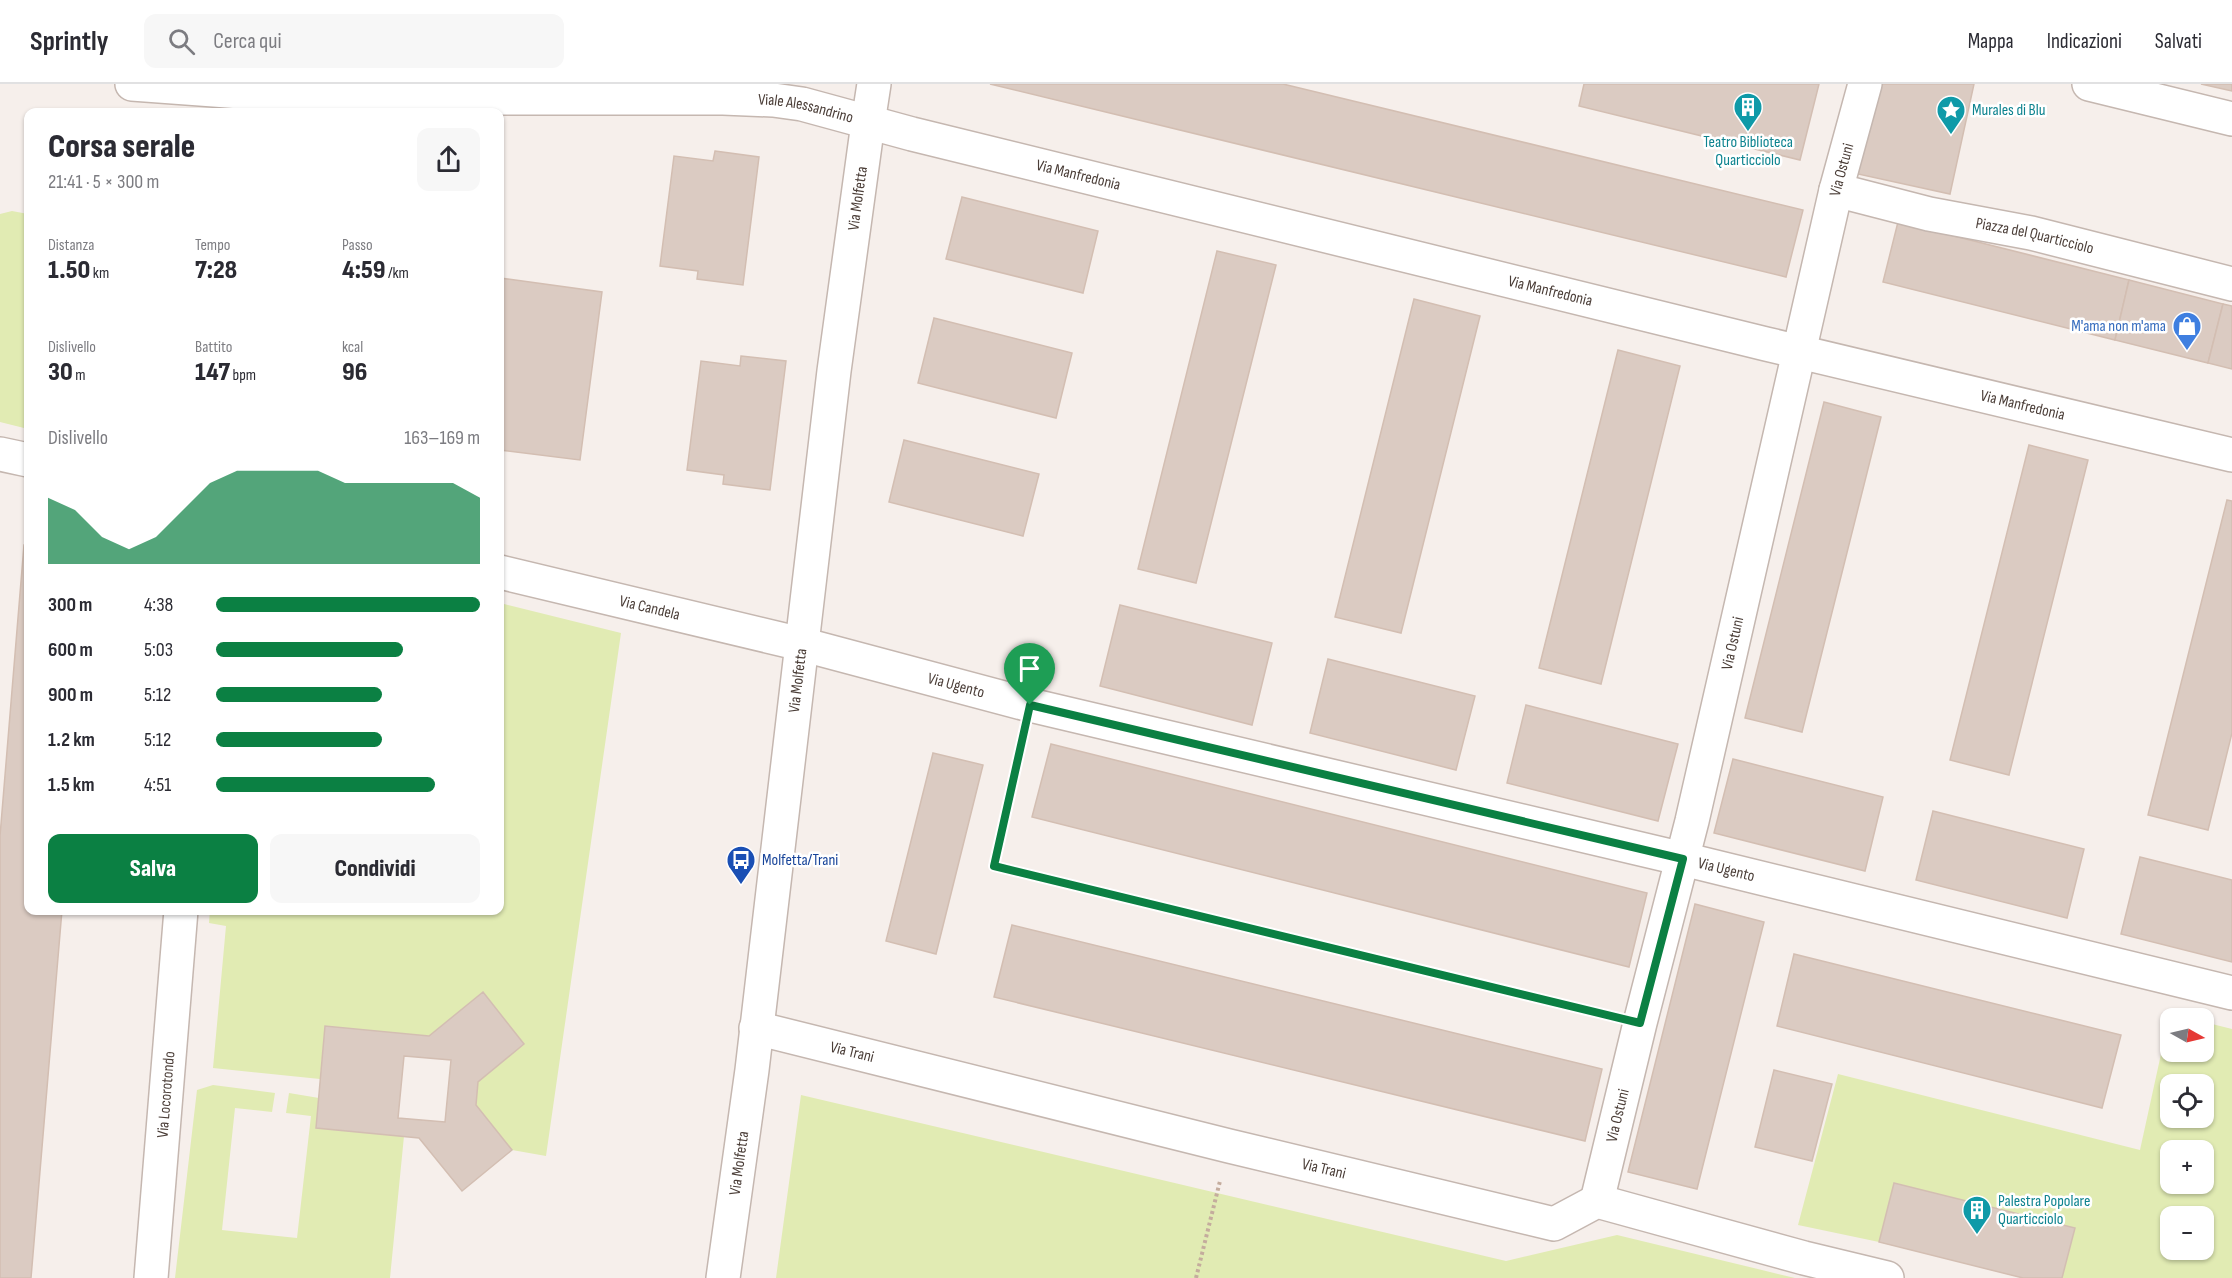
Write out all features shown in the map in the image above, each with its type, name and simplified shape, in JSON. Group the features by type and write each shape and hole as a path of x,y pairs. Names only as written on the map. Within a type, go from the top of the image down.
{"street":[{"name":"Viale Alessandrino","path":"132,84 241,92 402,98 753,99 802,104 868,123"},
{"name":"Via Molfetta","path":"723,1278 756,1028 834,371 874,84"},
{"name":"Via Ostuni","path":"1598,1201 1640,1023 1683,859 1836,190 1865,84"},
{"path":"2089,84 2232,119"},
{"name":"Via Manfredonia","path":"868,123 2232,455"},
{"name":"Piazza del Quarticciolo","path":"1836,190 1929,214 2031,233 2232,284"},
{"path":"0,454 24,459"},
{"name":"Via Candela","path":"504,573 801,644"},
{"name":"Via Ugento","path":"801,644 1030,705 1683,859 2232,993"},
{"name":"Via Locorotondo","path":"151,1278 181,915"},
{"name":"Via Trani","path":"756,1028 1554,1224 1598,1201"},
{"path":"1598,1201 1804,1258 1887,1278"}],"path":[{"path":"1030,705 994,866 1640,1023"},
{"path":"1196,1278 1229,1146"}],"green space":[{"path":"12,211 24,213 24,428 0,422 0,214"},
{"path":"504,604 621,633 546,1156 512,1150 476,1105 478,1082 524,1044 483,992 429,1036 325,1026 320,1079 213,1068 226,926 209,923 210,915 504,915"},
{"path":"2214,1024 2232,1029 2232,1278 2023,1278 1879,1242 1798,1225 1838,1074 2140,1150 2160,1059 2160,1062 2214,1062"},
{"path":"213,1085 275,1093 272,1112 235,1108 222,1230 297,1238 311,1116 286,1113 289,1093 319,1098 316,1128 404,1136 390,1278 175,1278 197,1090"},
{"path":"801,1095 1506,1261 1617,1235 1795,1278 776,1278"}],"building":[{"path":"990,84 1283,84 1803,210 1786,277"},
{"name":"Teatro Biblioteca Quarticciolo","path":"1584,84 1819,84 1800,160 1579,106"},
{"path":"1877,84 1974,84 1950,194 1858,174"},
{"path":"2201,84 2232,84 2232,91"},
{"path":"715,151 759,157 743,285 697,279 698,271 660,266 674,156 713,161"},
{"path":"962,197 1098,231 1083,293 946,259"},
{"path":"1898,222 2129,280 2115,340 1883,282"},
{"path":"1217,251 1276,265 1196,583 1138,569"},
{"path":"504,279 602,292 580,460 504,450"},
{"path":"2129,280 2223,304 2208,363 2115,340"},
{"path":"1414,299 1480,316 1401,633 1335,617"},
{"path":"2223,304 2232,306 2232,369 2208,363"},
{"path":"934,318 1072,353 1056,418 918,383"},
{"path":"1618,350 1680,366 1601,684 1539,668"},
{"path":"741,356 786,361 770,490 723,484 724,475 687,470 701,361 740,366"},
{"path":"1824,402 1881,417 1802,732 1745,718"},
{"path":"904,440 1039,474 1023,536 889,502"},
{"path":"2029,445 2088,460 2009,775 1950,760"},
{"path":"2227,500 2232,501 2232,733 2208,830 2148,815"},
{"path":"24,545 24,915 62,915 31,1278 0,1278 0,836"},
{"path":"1120,605 1272,643 1252,725 1100,686"},
{"path":"1328,659 1475,696 1456,770 1310,733"},
{"path":"1526,705 1678,744 1658,821 1507,783"},
{"path":"1051,744 1647,893 1629,967 1032,817"},
{"path":"933,753 983,765 936,954 886,941"},
{"path":"1733,759 1883,797 1865,871 1714,833"},
{"path":"1933,811 2084,849 2067,918 1916,880"},
{"path":"2140,857 2232,880 2232,962 2121,934"},
{"path":"1695,904 1764,922 1697,1189 1628,1172"},
{"path":"1012,925 1602,1069 1585,1141 994,997"},
{"path":"1794,954 2121,1035 2102,1108 1777,1026"},
{"path":"483,992 524,1044 478,1082 476,1105 512,1150 462,1191 419,1138 316,1128 325,1026 429,1036","holes":["404,1056 451,1060 445,1122 398,1118"]},
{"path":"1774,1070 1832,1084 1812,1161 1755,1147"},
{"name":"Palestra Popolare Quarticciolo","path":"1894,1183 2075,1228 2062,1278 2023,1278 1879,1242"}],"place":[{"name":"Teatro Biblioteca Quarticciolo","path":"1748,132"},
{"name":"Murales di Blu","path":"1951,136"},
{"name":"M'ama non m'ama","path":"2187,352"},
{"name":"Molfetta/Trani","path":"741,886"},
{"name":"Palestra Popolare Quarticciolo","path":"1977,1236"}],"route":[{"path":"1030,705 1683,859 1640,1023 994,866 1030,705"}]}
